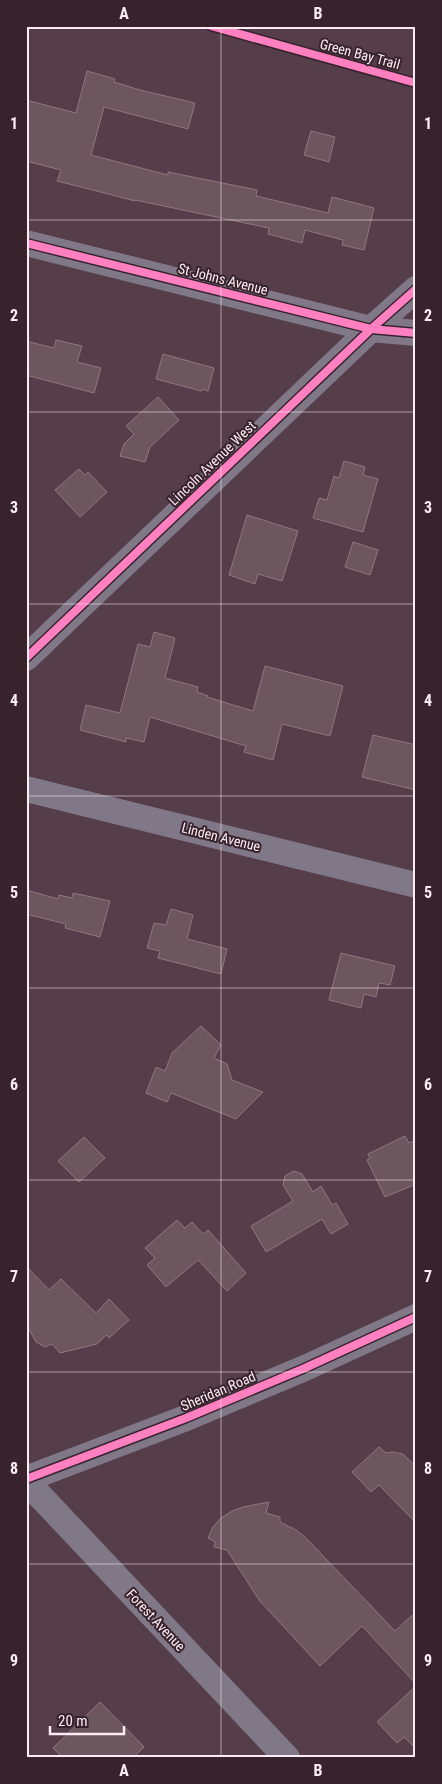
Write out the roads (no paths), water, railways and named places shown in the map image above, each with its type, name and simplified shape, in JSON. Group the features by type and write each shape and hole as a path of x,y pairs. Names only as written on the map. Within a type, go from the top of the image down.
{"street":[{"name":"St Johns Avenue","path":"26,243 371,329 416,333"},
{"name":"Lincoln Avenue West","path":"26,658 371,329 416,289"},
{"name":"Linden Avenue","path":"26,788 416,885"},
{"name":"Sheridan Road","path":"26,1480 186,1418 305,1368 416,1317"},
{"name":"Forest Avenue","path":"26,1480 286,1758"}]}
